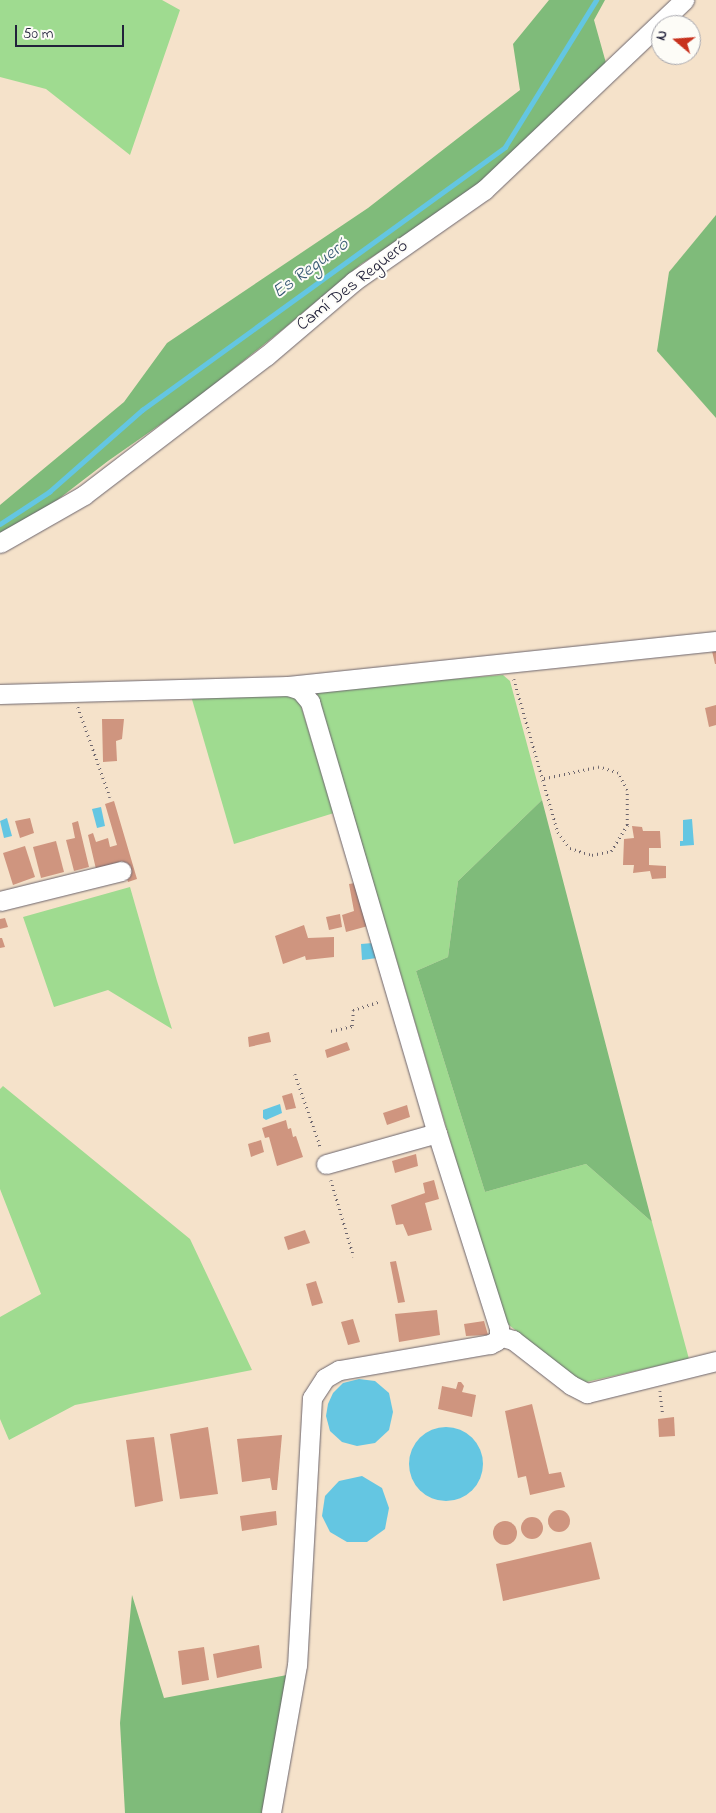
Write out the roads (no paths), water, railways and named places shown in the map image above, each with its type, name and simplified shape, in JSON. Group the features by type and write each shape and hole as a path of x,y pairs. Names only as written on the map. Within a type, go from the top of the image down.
{"street":[{"name":"Camí Des Regueró","path":"0,543 84,494 266,356 354,281 484,190 684,0"},
{"path":"0,694 288,686 508,664 716,640"},
{"path":"271,1813 297,1665 312,1398 325,1378 339,1370 490,1344 496,1341 499,1336 499,1328 437,1133 310,702 300,690 288,686"},
{"path":"0,901 121,871"},
{"path":"326,1164 437,1133"},
{"path":"499,1336 513,1340 571,1385 587,1393 716,1361"}],"water":[{"path":"101,807 105,826 97,828 92,809"},
{"path":"7,818 12,836 4,838 0,821"},
{"path":"692,819 694,845 680,846 680,841 683,841 683,820"},
{"path":"373,943 377,958 362,960 361,944"},
{"path":"280,1104 282,1113 266,1120 263,1118 263,1110"},
{"path":"359,1379 375,1381 389,1393 393,1412 389,1430 375,1443 357,1446 342,1442 330,1431 326,1416 328,1404 333,1393 343,1383"},
{"path":"453,1427 473,1437 481,1450 483,1464 481,1478 473,1491 460,1499 439,1501 419,1491 411,1478 409,1457 419,1437 432,1429"},
{"path":"362,1476 382,1488 389,1508 385,1529 367,1542 347,1542 330,1532 322,1516 325,1496 339,1481"}],"waterway":[{"name":"Es Regueró","path":"0,524 49,492 142,410 505,147 596,0"}]}
